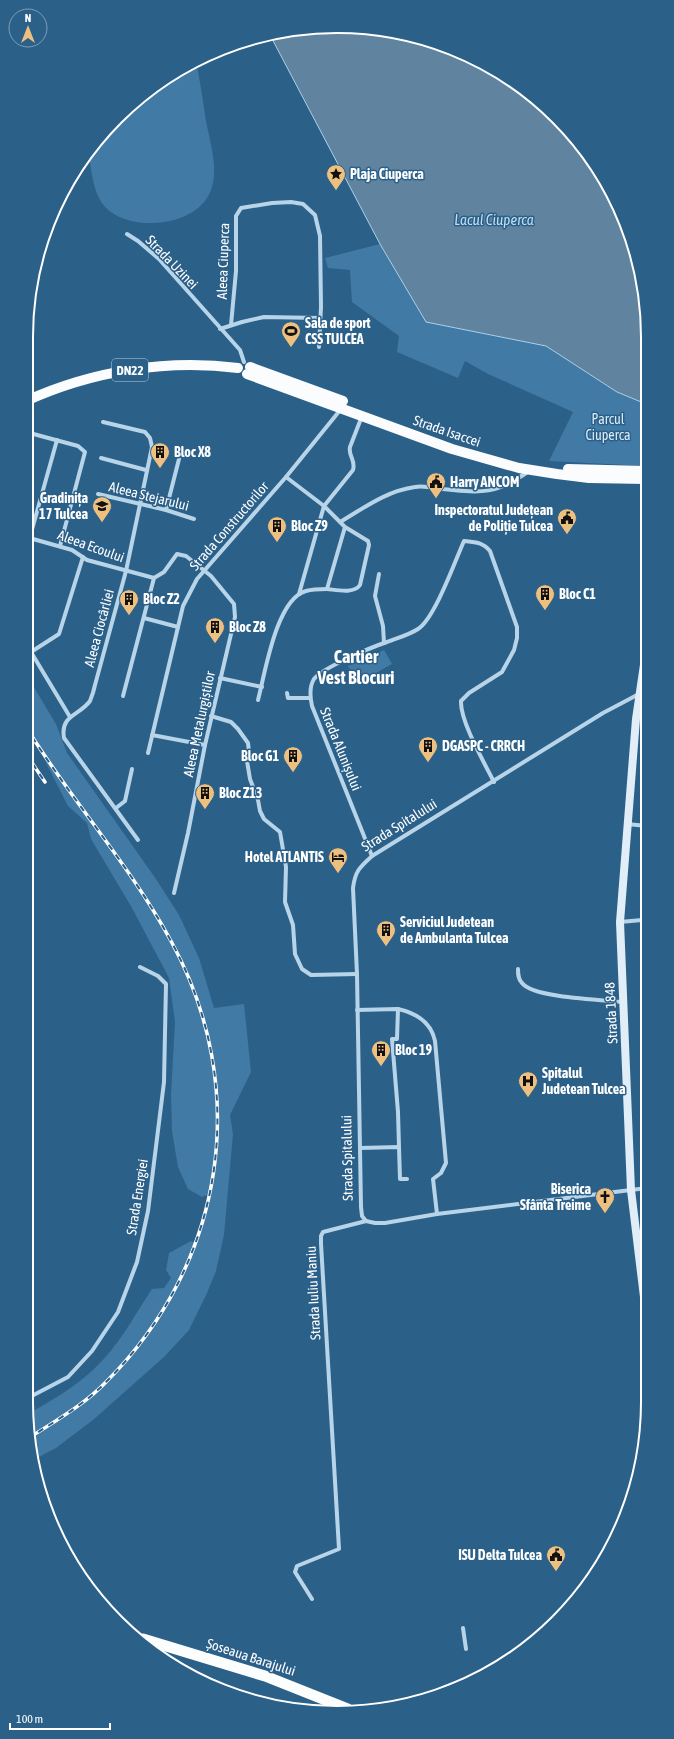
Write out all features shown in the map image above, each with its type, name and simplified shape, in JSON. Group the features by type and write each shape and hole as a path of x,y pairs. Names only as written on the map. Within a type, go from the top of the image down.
{"highway":[{"name":"Șoseaua Barajului","path":"149,1641 265,1676 340,1706"}],"main road":[{"name":"Strada Isaccei","path":"33,398 78,382 142,368 175,364 198,364 245,368 344,405 474,450 521,462 573,469 641,471"},
{"name":"Strada Isaccei","path":"344,405 362,416 473,456 531,470 589,478 641,479"},
{"path":"639,694 641,682"},
{"name":"Strada 1848","path":"639,694 620,922 631,1190 641,1261"}],"street":[{"name":"Aleea Ciuperca","path":"231,325 236,271 236,216 241,208 272,203 292,202 303,204 315,215 320,236 321,307 319,347"},
{"name":"Strada Uzinei","path":"127,234 138,241 159,259 240,350 245,368"},
{"path":"220,329 231,325 273,317 320,318"},
{"name":"Strada Constructorilor","path":"148,753 183,606 197,579 204,569 286,477 344,405"},
{"path":"258,700 276,631 282,617 299,594 324,506 354,470 354,464 349,452 362,416"},
{"name":"Aleea Ciocârliei","path":"103,422 145,432 149,435 152,447 126,571 90,700 70,718 63,727 64,738 138,840"},
{"path":"33,434 78,446 84,450 85,455 60,546"},
{"path":"33,520 57,440"},
{"path":"101,458 146,470"},
{"path":"166,510 179,459"},
{"path":"340,522 381,497 415,486 483,492 503,487 514,482 531,470"},
{"path":"286,477 324,506 345,528 366,539 369,545 360,585 356,589 327,589 305,591 299,594"},
{"name":"Aleea Stejarului","path":"98,494 166,510 194,519"},
{"path":"327,589 345,528"},
{"name":"Aleea Ecoului","path":"33,538 72,550 87,560 154,578"},
{"name":"Strada Alunișului","path":"372,856 310,698 311,684 318,674 325,670 384,642 418,630 429,616 443,590 464,541 478,542 485,545 490,551 517,627 517,638 514,650 502,672 462,698 461,704 470,732 494,782"},
{"path":"123,696 154,578 164,572 177,554 186,556 204,569"},
{"path":"33,651 59,634 84,557"},
{"name":"Aleea Metalurgiștilor","path":"174,893 188,832 211,716 236,609 234,604 204,569"},
{"path":"379,574 375,596 384,642"},
{"path":"144,618 178,627"},
{"path":"33,655 70,718"},
{"path":"220,678 262,687"},
{"path":"287,693 288,698 310,698"},
{"name":"Strada Spitalului","path":"366,1221 362,1216 361,1207 357,974 353,888 354,877 361,866 372,856 494,782 603,713 639,694"},
{"path":"211,716 231,722 238,728 248,743 249,752 247,761 250,779 260,810 264,819 280,832 286,867 285,902 293,925 294,949 299,965 305,972 311,975 357,974"},
{"path":"152,735 205,745"},
{"path":"116,808 125,801 132,770"},
{"path":"627,824 641,825"},
{"path":"620,922 641,920"},
{"name":"Strada Energiei","path":"33,1395 68,1377 92,1351 118,1312 137,1262 148,1211 164,1082 167,998 166,984 158,976 140,967"},
{"path":"518,968 519,977 522,984 531,990 568,997 624,1002"},
{"path":"398,1009 396,1039 392,1039 398,1112 400,1179 407,1179"},
{"path":"357,1010 398,1009 411,1012 428,1024 433,1033 446,1163 442,1173 433,1179 437,1214"},
{"path":"360,1148 399,1147"},
{"name":"Strada Iuliu Maniu","path":"312,1599 296,1572 297,1566 339,1549 321,1236 323,1232 366,1221 385,1223 437,1214 641,1189"},
{"path":"463,1628 466,1648"}],"green space":[{"path":"197,67 214,164 211,190 204,202 193,212 179,219 147,223 131,221 117,216 106,208 101,202 93,181 90,161 108,137 137,108 152,96 168,84"},
{"name":"Parcul Ciuperca","path":"380,244 426,322 546,346 617,392 641,402 641,466 549,461 573,412 488,374 465,361 458,378 397,352 399,336 352,302 350,270 328,268 325,258"},
{"path":"384,650 392,664 358,683 348,666"},
{"path":"33,686 56,724 67,753 156,879 179,915 199,958 214,1008 244,1004 251,1072 230,1115 233,1134 224,1235 216,1271 189,1330 164,1357 93,1420 56,1448 38,1457 33,1411 71,1388 87,1376 111,1351 152,1289 164,1288 171,1278 166,1270 169,1253 191,1241 195,1243 210,1194 202,1197 188,1189 178,1167 172,1131 171,1094 175,1022 169,978 132,908 91,839 87,823 68,806 33,738"}],"water":[{"name":"Lacul Ciuperca","path":"337,33 377,36 416,43 453,56 489,74 522,96 552,122 566,137 590,168 610,203 625,239 635,278 640,317 641,402 617,392 546,346 426,322 380,244 273,40 297,36"}],"railway":[{"path":"33,738 62,781 119,859 155,913 171,941 196,998 212,1056 217,1114 214,1172 200,1229 178,1284 146,1335 106,1382 80,1405 35,1434"},
{"path":"33,764 45,782"}],"place":[{"name":"Plaja Ciuperca","path":"336,191"},
{"name":"Sala de sport CSS TULCEA","path":"291,348"},
{"name":"Bloc X8","path":"160,469"},
{"name":"Harry ANCOM","path":"436,499"},
{"name":"Gradinița 17 Tulcea","path":"102,523"},
{"name":"Inspectoratul Județean de Poliție Tulcea","path":"567,535"},
{"name":"Bloc Z9","path":"277,543"},
{"name":"Bloc C1","path":"545,611"},
{"name":"Bloc Z2","path":"129,616"},
{"name":"Bloc Z8","path":"215,644"},
{"name":"DGASPC - CRRCH","path":"428,763"},
{"name":"Bloc G1","path":"293,773"},
{"name":"Bloc Z13","path":"205,810"},
{"name":"Hotel ATLANTIS","path":"338,874"},
{"name":"Serviciul Judetean de Ambulanta Tulcea","path":"386,947"},
{"name":"Bloc 19","path":"381,1067"},
{"name":"Spitalul Judetean Tulcea","path":"528,1098"},
{"name":"Biserica Sfânta Treime","path":"605,1214"},
{"name":"ISU Delta Tulcea","path":"556,1572"}],"district":[{"name":"Cartier Vest Blocuri","path":"356,666"}]}
